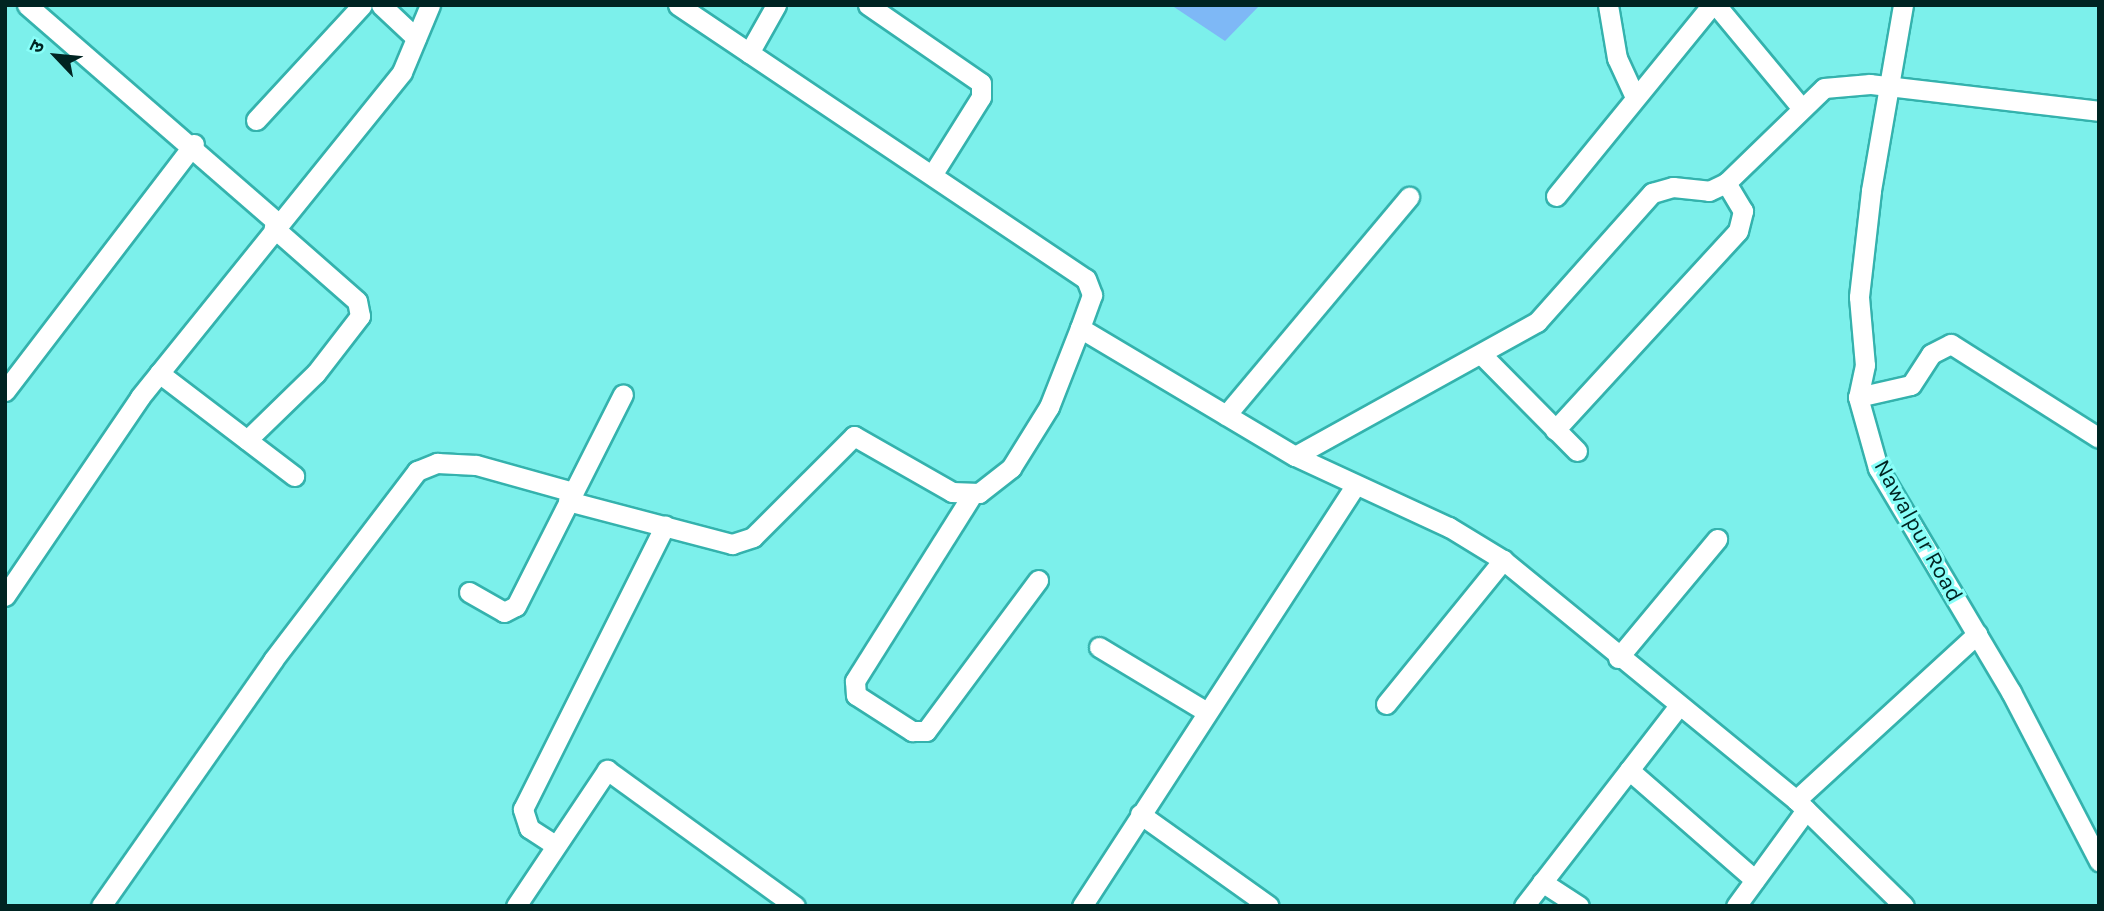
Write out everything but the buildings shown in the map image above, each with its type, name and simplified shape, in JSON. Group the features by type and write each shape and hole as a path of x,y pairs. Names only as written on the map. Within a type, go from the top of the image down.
{"street":[{"path":"27,5 194,144 357,301 360,316 316,373 247,440"},
{"path":"256,120 362,5"},
{"path":"382,5 416,38"},
{"path":"5,596 159,373 276,225 391,87 430,5"},
{"path":"678,5 1086,279 1092,295 1049,407 1011,468 972,495 855,681 856,695 912,731 926,731 1038,580"},
{"path":"750,53 776,5"},
{"path":"868,5 981,83 981,97 932,176"},
{"path":"1608,5 1617,58 1634,95"},
{"path":"1556,196 1634,95 1714,5 1800,106"},
{"name":"Nawalpur Road","path":"1903,5 1887,85 1859,297 1865,365 1858,397 1878,468 1977,634 2099,861"},
{"path":"1295,456 1482,355 1553,309 1653,194 1673,187 1709,191 1726,183 1800,106 1824,88 1887,85 2099,111"},
{"path":"5,391 194,144"},
{"path":"1555,430 1738,231 1743,211 1726,183"},
{"path":"1226,415 1409,197"},
{"path":"1080,328 1295,456 1355,486 1449,527 1503,560 1677,708 1801,805 1904,906"},
{"path":"1858,397 1910,385 1931,354 1951,344 2099,438"},
{"path":"1482,355 1577,451"},
{"path":"159,373 293,476"},
{"path":"469,592 510,611 623,394"},
{"path":"101,906 272,660 417,471 437,463 476,465 722,544 753,537 855,436 952,492 972,495"},
{"path":"1082,906 1205,711 1355,486"},
{"path":"555,845 529,828 523,809 665,526"},
{"path":"1618,658 1717,540"},
{"path":"1385,704 1503,560"},
{"path":"1736,906 1801,805 1977,634"},
{"path":"1099,647 1205,711"},
{"path":"1524,906 1677,708"},
{"path":"1629,770 1755,880"},
{"path":"516,906 603,773 614,771 795,906"},
{"path":"1140,814 1269,906"},
{"path":"1542,881 1579,906"}],"water":[{"path":"1171,5 1260,5 1225,41"}]}
